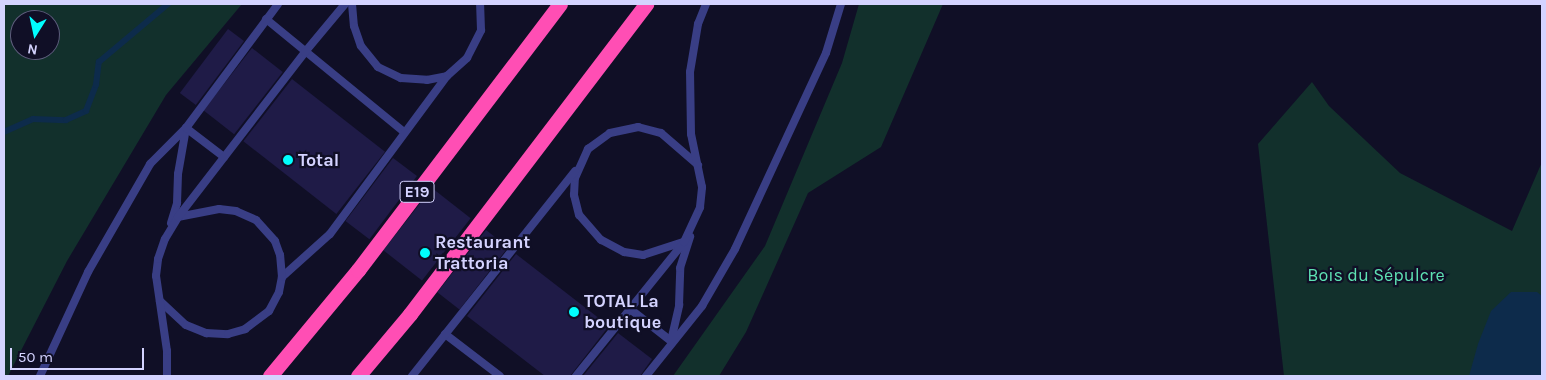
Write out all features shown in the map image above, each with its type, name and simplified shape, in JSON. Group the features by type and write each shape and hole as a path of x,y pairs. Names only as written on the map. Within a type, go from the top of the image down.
{"highway":[{"name":"E19","path":"270,376 358,270 560,4"},
{"path":"358,376 416,306 646,4"}],"lane":[{"path":"40,376 88,272 128,199 150,164 186,128 278,4"},
{"path":"165,239 178,217 305,52 345,4"},
{"path":"352,4 354,26 361,46 378,67 401,78 427,80 447,76"},
{"path":"282,277 330,234 447,76 467,58 481,30 480,4"},
{"path":"671,341 679,305 680,268 700,208 699,166 691,134 690,72 698,24 706,4"},
{"path":"646,376 671,341 702,306 735,249 826,53 841,4"},
{"path":"266,20 404,132"},
{"path":"412,376 578,168 588,149 610,133 638,127 661,133 699,166"},
{"path":"186,128 224,157"},
{"path":"167,376 158,259 178,203 178,174 186,128"},
{"path":"578,168 574,196 579,215 601,240 624,252 643,254 684,242"},
{"path":"160,300 186,325 206,333 228,334 245,329 269,311 279,292 282,277 275,242 256,220 236,211 219,209 178,217"},
{"path":"576,376 692,230"},
{"path":"630,309 671,341"},
{"path":"445,334 500,376"}],"green space":[{"path":"4,4 242,4 166,95 67,261 8,376 4,376"},
{"path":"859,4 943,4 881,147 808,193 746,332 719,376 673,376 765,246 842,63"},
{"name":"Bois du Sépulcre","path":"1312,82 1329,106 1400,173 1512,231 1542,162 1542,376 1284,376 1258,144"}],"water":[{"path":"1511,292 1537,292 1542,296 1542,376 1469,376 1478,344 1491,311"}],"building":[{"path":"228,29 244,41 196,105 180,93"},
{"path":"252,48 283,72 234,134 203,110"},
{"path":"292,79 385,152 336,214 243,141"},
{"path":"393,158 417,176 369,239 345,221"},
{"path":"432,188 471,218 422,280 383,250"},
{"path":"486,230 508,247 459,309 437,292"},
{"path":"516,254 609,326 570,376 545,376 467,316"},
{"path":"618,333 652,359 640,376 583,376"}],"waterway":[{"path":"4,132 33,119 66,120 86,111 96,85 99,62 168,4"}],"place":[{"name":"Total","path":"288,160"},
{"name":"Restaurant Trattoria","path":"425,253"},
{"name":"TOTAL La boutique","path":"574,312"}]}
